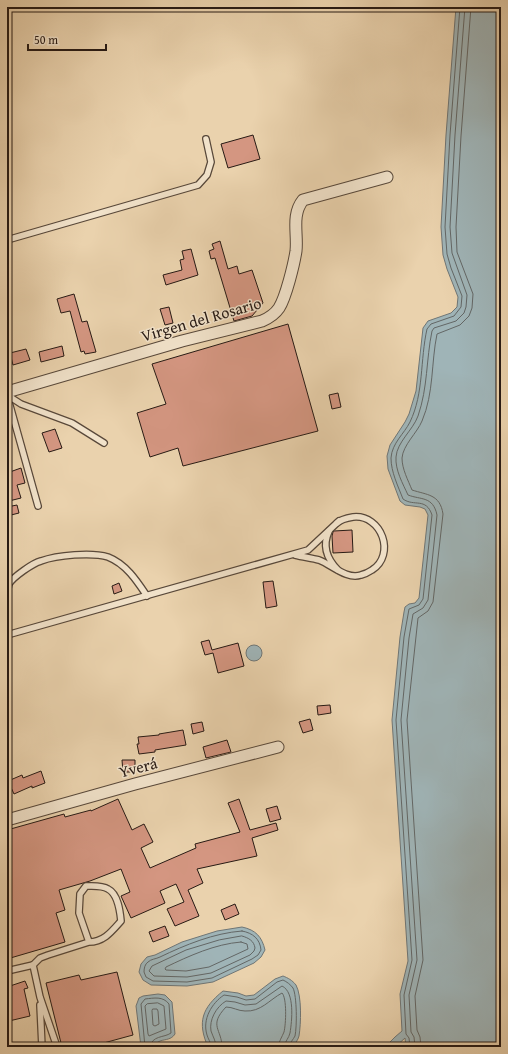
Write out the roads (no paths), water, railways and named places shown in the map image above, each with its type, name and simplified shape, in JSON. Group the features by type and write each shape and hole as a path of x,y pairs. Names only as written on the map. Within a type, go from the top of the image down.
{"street":[{"name":"Virgen del Rosario","path":"7,394 182,341 262,321 270,317 279,308 289,282 296,251 295,224 298,206 303,200 387,176"},
{"name":"Yverá","path":"7,820 135,784 278,747"}],"lane":[{"path":"7,240 198,185 207,175 211,162 206,139"},
{"path":"7,394 22,404 72,423 104,443"},
{"path":"7,394 38,506"},
{"path":"7,635 308,550 339,521 346,518 358,516 372,522 382,534 385,545 381,560 373,570 359,576 350,576 319,560 293,555"},
{"path":"338,570 330,562 325,548 326,538 329,532 339,521"},
{"path":"7,593 9,584 19,574 41,561 94,554 109,558 121,565 133,576 148,596"},
{"path":"7,971 33,965 40,958 89,942 95,942 106,937 121,921 120,910 113,893 108,888 86,886 80,894 79,913 89,942"},
{"path":"33,965 40,997 56,1047"},
{"path":"40,997 42,1047"}],"water":[{"path":"456,7 501,7 501,1047 406,1047 405,1038 395,1047 385,1047 402,1031 400,994 408,961 392,720 400,637 404,612 405,607 409,604 415,603 419,598 428,515 425,509 405,505 400,501 388,469 387,456 390,445 409,414 416,391 423,328 428,321 451,313 457,307 458,297 443,255 441,227 446,135"},
{"path":"254,645 261,650 262,653 257,660 254,661 247,656 246,653 251,646"},
{"path":"242,927 255,932 258,935 265,950 261,957 254,963 213,982 187,986 151,985 143,980 139,972 141,964 147,957 155,955 182,942 217,931"},
{"path":"283,976 290,979 296,985 300,1003 301,1017 299,1036 292,1047 208,1047 202,1023 206,1010 216,997 223,991 238,993 246,996 254,995 275,979"},
{"path":"158,994 165,995 172,1002 175,1034 170,1038 159,1041 152,1047 141,1047 136,1006 139,998"}]}
